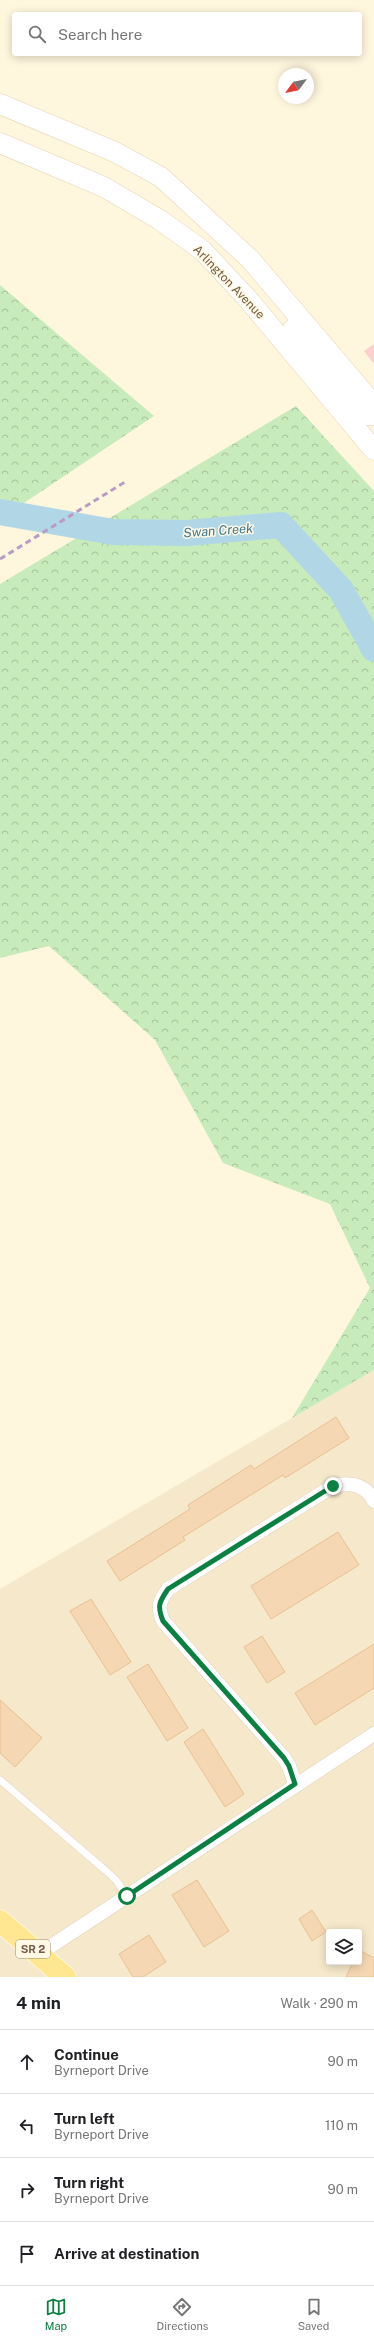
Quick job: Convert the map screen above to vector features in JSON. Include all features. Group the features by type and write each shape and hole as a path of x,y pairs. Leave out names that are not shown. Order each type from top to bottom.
{"main road":[{"name":"SR 2","path":"0,1921 65,1977"}],"street":[{"path":"0,104 115,152 161,177 250,259 371,395"},
{"name":"Arlington Avenue","path":"0,143 104,187 160,220 202,250 247,298 374,450"},
{"path":"202,250 230,263 250,278 266,295 354,406 366,415 374,415"},
{"path":"295,1784 289,1766 284,1758 163,1621 158,1610 168,1589 333,1486 348,1483 364,1488 374,1501"},
{"path":"40,1954 295,1784 374,1734"}],"lane":[{"path":"0,1780 105,1870 127,1896"}],"shaded area":[{"path":"374,344 374,364 364,351"},
{"path":"374,1370 374,1977 0,1977 0,1589"}],"green space":[{"path":"0,285 154,416 0,519"},
{"path":"296,406 374,491 374,1370 292,1418 370,1288 330,1204 223,1163 155,1040 49,946 0,958 0,584"}],"building":[{"path":"336,1417 349,1438 285,1478 283,1475 183,1537 185,1540 120,1581 107,1561 190,1509 188,1505 251,1465 254,1469"},
{"path":"338,1532 359,1565 271,1619 251,1586"},
{"path":"91,1599 131,1662 110,1675 70,1611"},
{"path":"262,1636 285,1672 267,1683 244,1647"},
{"path":"374,1644 374,1688 315,1725 295,1693"},
{"path":"148,1664 188,1728 167,1741 127,1677"},
{"path":"0,1700 42,1738 15,1767 0,1753"},
{"path":"203,1729 244,1794 225,1807 184,1742"},
{"path":"197,1880 229,1931 204,1947 172,1895"},
{"path":"312,1910 326,1932 312,1941 299,1919"},
{"path":"149,1935 166,1962 143,1977 133,1977 119,1954"},
{"path":"362,1952 374,1958 374,1977 346,1977 352,1965 362,1965"}],"waterway":[{"name":"Swan Creek","path":"0,512 113,532 187,533 281,525 341,590 374,649"}],"railway":[{"path":"0,559 125,482"}],"route":[{"path":"127,1896 295,1784 289,1766 284,1758 163,1621 158,1610 162,1599 168,1589 333,1486"}]}
